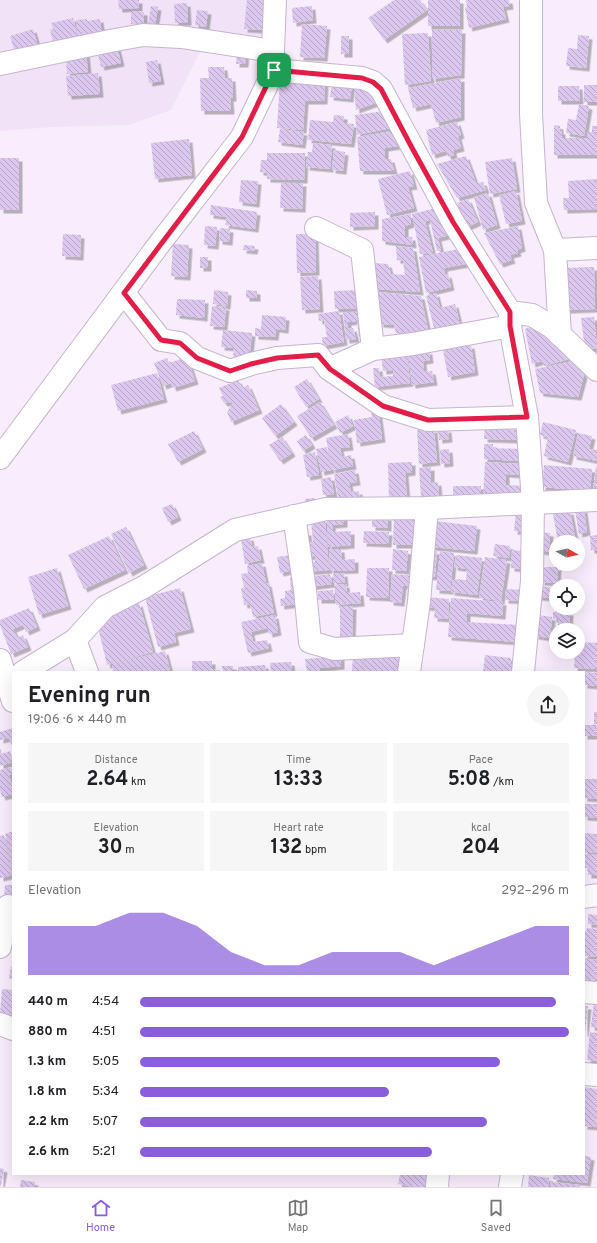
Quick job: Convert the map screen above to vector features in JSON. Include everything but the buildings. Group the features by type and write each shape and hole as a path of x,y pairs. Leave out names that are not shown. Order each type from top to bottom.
{"street":[{"path":"0,458 242,137 273,61 276,0"},
{"path":"531,0 531,114 536,203 555,250 560,335"},
{"path":"0,64 143,35 181,38 273,61 362,78 373,82 381,89 453,222 510,319 527,417 533,502 532,581 523,671"},
{"path":"316,228 362,250 373,349"},
{"path":"555,250 597,248"},
{"path":"124,293 161,340 180,343 197,358 230,371 277,358 318,355 330,369 383,406 428,420 527,417"},
{"path":"330,369 373,349 413,344 510,319 532,315 552,327 595,366"},
{"path":"29,671 75,640 105,607 144,587 235,530 326,509 427,508 597,500"},
{"path":"410,671 419,602 427,508"},
{"path":"294,516 305,590 310,642 334,649 414,645"},
{"path":"75,640 87,671"},
{"path":"0,660 11,683"},
{"path":"585,897 597,895"},
{"path":"0,947 7,907"},
{"path":"585,992 597,993"},
{"path":"0,1024 12,1029"},
{"path":"585,1074 597,1075"},
{"path":"436,1187 438,1175"},
{"path":"510,1187 512,1175"}],"shaded area":[{"path":"0,0 276,0 268,39 210,32 171,110 129,125 52,127 0,131"}],"route":[{"path":"274,70 362,78 373,82 381,89 453,222 510,312 510,326 527,417 428,420 383,406 330,369 318,355 277,358 230,371 197,358 180,343 161,340 124,293 160,243 242,137 274,70"}]}
